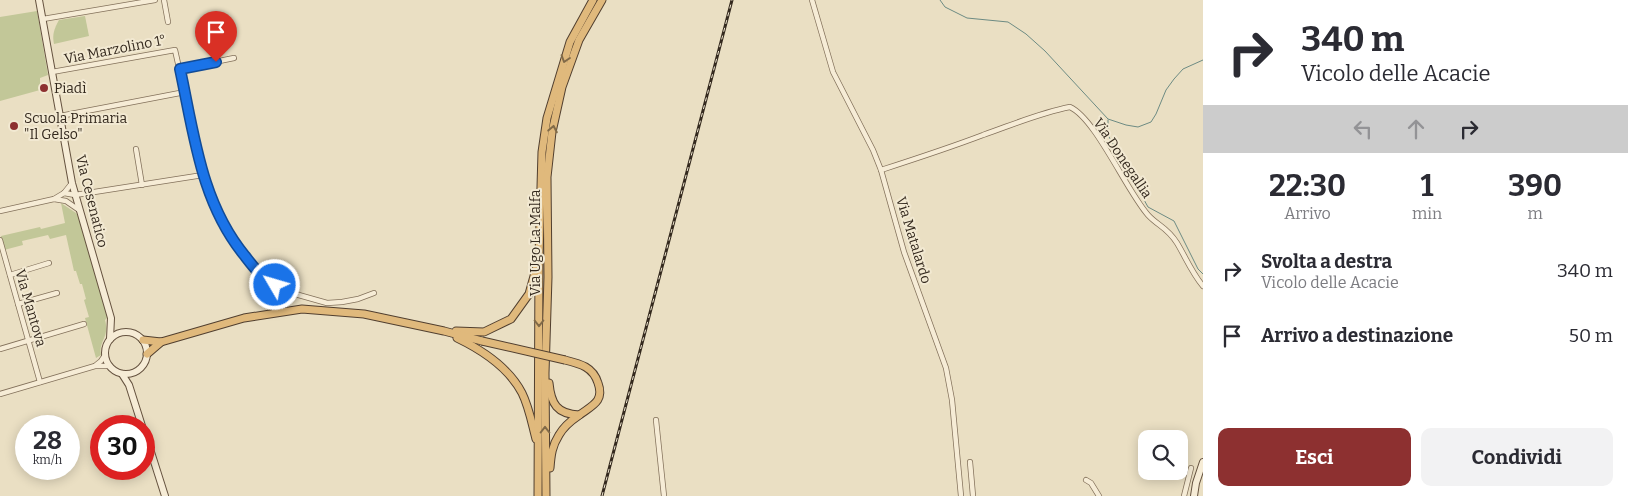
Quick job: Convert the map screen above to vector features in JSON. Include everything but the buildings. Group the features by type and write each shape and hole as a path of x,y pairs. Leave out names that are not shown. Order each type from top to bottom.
{"highway":[{"name":"Via Ugo La Malfa","path":"538,496 539,257 542,152 547,118 570,42 593,0"},
{"name":"Via Ugo La Malfa","path":"546,496 548,177 552,132 562,87 579,40 602,0"},
{"path":"444,330 484,332 511,319 529,294 539,257"},
{"path":"143,340 161,342 244,318 302,309 364,314 444,330 482,341 585,365 595,374 600,387 599,398 592,408 578,415 560,433 551,451 549,496"},
{"path":"444,330 469,343 489,357 510,376 522,393 530,414 538,449"},
{"path":"147,354 161,342"},
{"path":"546,373 554,404 562,412 578,415"}],"main road":[{"name":"Via Cesenatico","path":"39,0 75,195 111,318 116,326 124,332"},
{"name":"Via Cesenatico","path":"110,339 111,318"},
{"path":"122,374 135,372 141,368 147,354 143,340 131,332 116,334 110,339 105,349 105,355 110,366 122,374 130,385 139,415"},
{"path":"130,385 135,372"},
{"path":"1194,496 1203,462"},
{"path":"155,466 164,496"}],"street":[{"path":"43,19 155,0"},
{"path":"164,0 168,22"},
{"name":"Via Matalardo","path":"812,0 833,72 873,150 881,170 904,252 946,368 952,400 961,496"},
{"name":"Via Marzolino 1°","path":"52,72 175,50 203,175 218,216 239,250 262,278 288,292 327,303 358,299 374,293"},
{"path":"180,69 234,58"},
{"path":"60,116 185,92"},
{"name":"Via Donegallia","path":"881,170 982,136 1018,121 1049,111 1070,107 1077,111 1100,140 1119,173 1148,215 1168,230 1178,244 1194,275 1203,286"},
{"path":"136,149 142,185"},
{"path":"64,193 75,195 203,175"},
{"path":"0,211 54,198 64,193 72,183"},
{"path":"66,201 75,195"},
{"path":"54,198 66,201 79,210"},
{"name":"Via Mantova","path":"0,240 40,382"},
{"path":"10,274 49,263"},
{"path":"18,304 57,292"},
{"path":"0,348 84,324"},
{"path":"95,366 105,355"},
{"path":"0,394 95,366 110,366"},
{"path":"656,420 664,496"},
{"path":"970,462 973,496"},
{"path":"1184,496 1192,468"},
{"path":"1086,480 1091,483 1099,496"}],"green space":[{"path":"37,11 48,75 40,78 40,90 0,101 0,17"},
{"path":"85,16 89,36 54,44 54,32 59,20"},
{"path":"61,203 76,213 80,219 108,317 105,320 106,331 101,346 101,355 96,358 85,318 89,317 84,300 86,299 82,284 80,284 76,271 74,271 66,235 50,239 48,235 22,241 23,245 4,250 1,236 65,223"}],"waterway":[{"path":"940,0 945,7 967,18 1008,22 1026,34 1045,51 1108,119 1126,125 1138,127 1151,122 1166,90 1174,79 1183,69 1203,60"},
{"path":"1108,120 1108,135 1148,207 1174,221 1198,269 1203,274"}],"railway":[{"path":"602,496 732,0"}],"place":[{"name":"Piadì","path":"44,88"},
{"name":"Scuola Primaria \"Il Gelso\"","path":"14,126"}],"route":[{"path":"216,62 180,69 203,175 215,209 239,250 262,278 275,285"}]}
